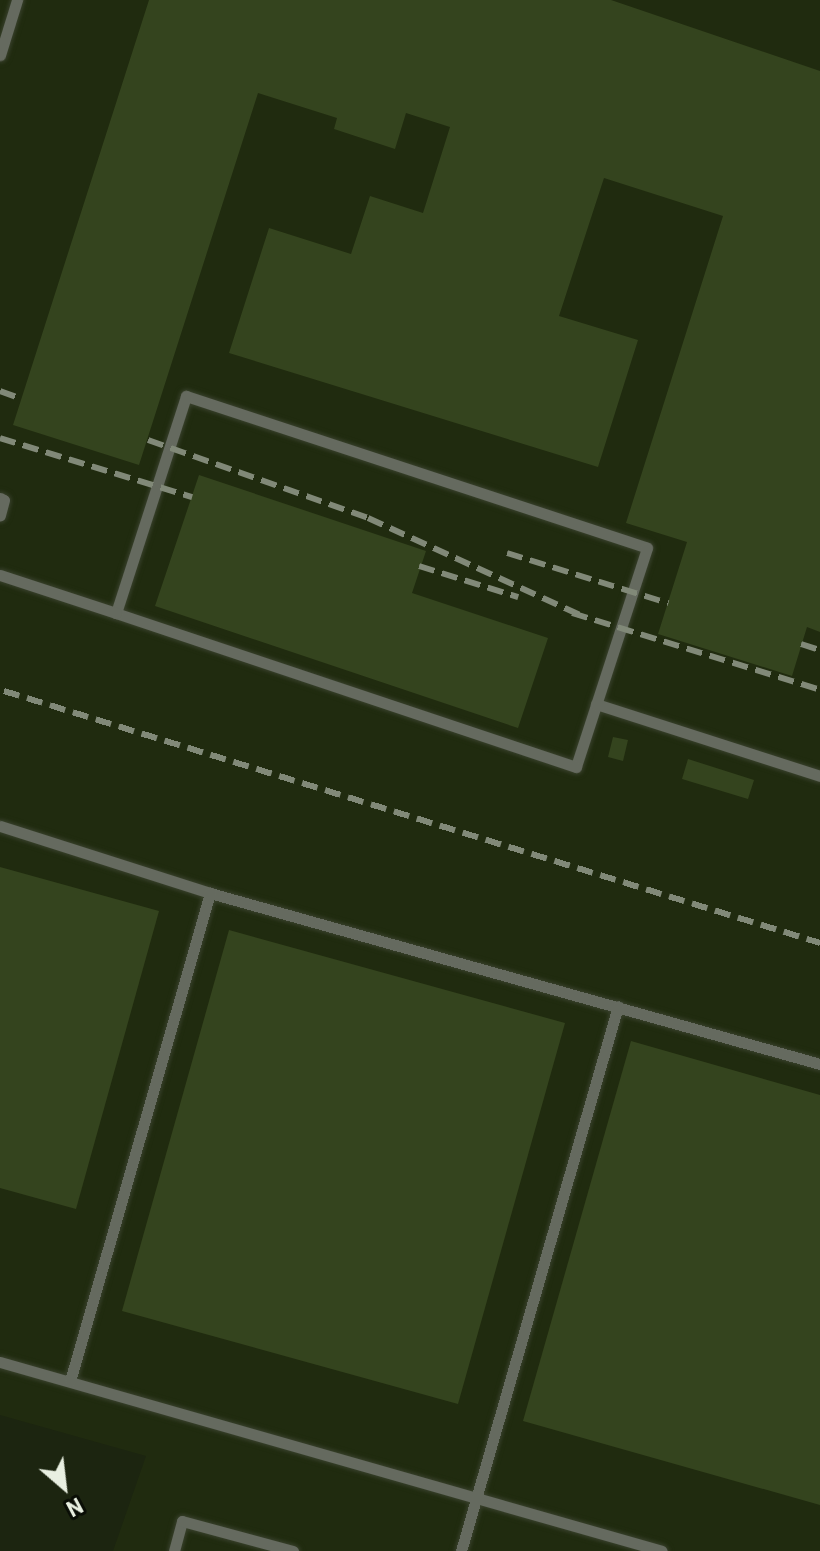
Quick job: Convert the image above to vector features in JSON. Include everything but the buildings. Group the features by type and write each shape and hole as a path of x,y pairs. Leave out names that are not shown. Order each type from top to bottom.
{"lane":[{"path":"0,55 17,0"},
{"path":"0,575 576,767 647,548 186,396 116,613"},
{"path":"0,498 4,500 0,515"},
{"path":"596,704 820,776"},
{"path":"0,826 210,893 820,1064"},
{"path":"70,1381 210,893"},
{"path":"461,1551 618,1006"},
{"path":"0,1362 662,1551"},
{"path":"174,1551 182,1521 293,1551"}],"shaded area":[{"path":"0,0 820,0 820,1551 113,1551 146,1456 0,1415"}],"railway":[{"path":"0,391 22,399"},
{"path":"0,438 192,497"},
{"path":"148,440 368,518 582,616"},
{"path":"507,553 668,603"},
{"path":"419,566 518,597"},
{"path":"572,613 820,690"},
{"path":"801,644 820,650"},
{"path":"4,691 820,943"}]}
